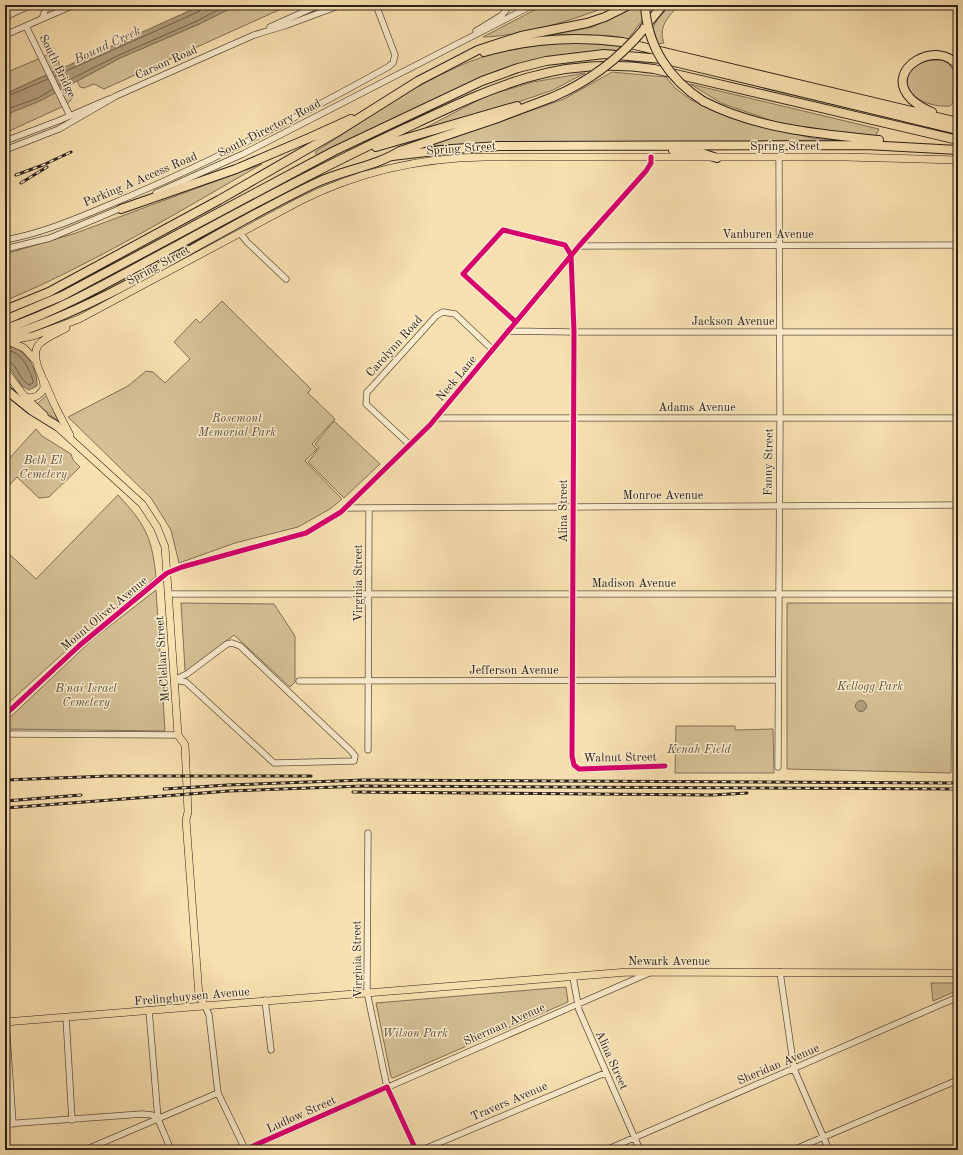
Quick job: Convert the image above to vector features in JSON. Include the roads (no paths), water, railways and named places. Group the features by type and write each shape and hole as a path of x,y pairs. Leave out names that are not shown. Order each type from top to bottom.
{"highway":[{"path":"5,310 49,292 219,200 336,132 435,71 496,43 526,34 587,24 629,5"},
{"path":"645,5 650,34 661,60 679,83 703,101 717,108 796,131 958,150"},
{"path":"391,156 400,151 495,120 580,84 600,71 625,49 644,29 663,5"},
{"path":"435,71 475,55 526,42 565,38 603,39 648,47 958,122"},
{"path":"5,320 66,294 334,151 491,77 546,61 604,54 662,59 958,130"},
{"path":"941,118 917,104 910,98 904,85 904,75 911,63 925,57 946,57 952,60 958,67"},
{"path":"5,329 48,313 91,292 337,160 468,99 507,83 558,70 601,65 634,66 687,75 958,140"},
{"path":"337,160 394,141 552,97"},
{"path":"120,205 255,161 368,111"},
{"path":"5,339 103,296 314,184 343,171 391,156 481,147 866,145 924,147"},
{"path":"659,146 674,151 698,152 716,158"},
{"path":"5,389 31,410 57,426"}],"main road":[{"name":"Spring Street","path":"5,339 33,336 79,319 327,188 362,175 408,164 475,157 779,157 958,160"},
{"path":"36,361 36,349 41,342 79,319"},
{"path":"5,339 24,348 36,361 55,406 72,439"},
{"name":"McClellan Street","path":"5,371 25,397 132,493 146,509 158,527 163,540 167,573 178,736 185,745 188,812 186,820 199,996 205,1006"},
{"path":"25,397 33,398 42,392 44,385 42,376"},
{"name":"Newark Avenue","path":"381,990 628,972 958,973"},
{"name":"Frelinghuysen Avenue","path":"6,1022 381,990"}],"street":[{"path":"5,13 19,5"},
{"path":"5,17 31,5"},
{"path":"42,19 47,5"},
{"path":"5,35 74,5"},
{"path":"254,34 319,5"},
{"name":"Carson Road","path":"5,150 59,129 116,96 254,34 287,25 341,5"},
{"name":"Parking A Access Road","path":"5,240 53,228 120,205 142,192 199,166 392,65 394,53 376,5"},
{"path":"467,39 483,26 502,15 510,5"},
{"name":"South Directory Road","path":"5,249 55,236 120,205 243,154 533,5"},
{"name":"South Bridge","path":"26,26 70,116"},
{"path":"5,141 70,116 116,96"},
{"name":"Neck Lane","path":"231,554 306,533 345,508 436,418 578,246 646,171 651,163 651,157"},
{"name":"Fanny Street","path":"778,767 780,418 779,157"},
{"path":"516,322 463,274 503,230 564,245 569,248 571,255"},
{"path":"240,233 245,240 286,279"},
{"name":"Vanburen Avenue","path":"578,246 779,244 958,245"},
{"name":"Alina Street","path":"571,255 574,332 572,756 576,767"},
{"name":"Carolynn Road","path":"410,445 366,404 367,392 436,316 443,312 455,314 493,350"},
{"name":"Jackson Avenue","path":"508,331 958,332"},
{"name":"Adams Avenue","path":"436,418 958,418"},
{"name":"Monroe Avenue","path":"369,508 958,506"},
{"path":"345,508 369,508"},
{"name":"Virginia Street","path":"368,750 369,508"},
{"name":"Mount Olivet Avenue","path":"5,715 80,645 167,573 182,567 231,554"},
{"name":"Madison Avenue","path":"168,594 958,594"},
{"path":"232,643 240,646 351,751 355,756 354,761 274,763 186,682 174,680 187,674 227,644 232,643"},
{"name":"Jefferson Avenue","path":"299,681 778,680"},
{"path":"5,734 178,736"},
{"name":"Walnut Street","path":"576,767 579,769 666,766"},
{"name":"Virginia Street","path":"368,833 367,992 387,1087 416,1150"},
{"name":"Sherman Avenue","path":"366,1096 652,972"},
{"path":"780,972 794,1069 829,1150"},
{"name":"Alina Street","path":"573,977 576,1004 640,1150"},
{"name":"Sheridan Avenue","path":"606,1150 958,997"},
{"path":"265,1000 271,1050"},
{"path":"205,1006 209,1015 218,1093 245,1150"},
{"path":"149,1010 158,1119 171,1150"},
{"path":"66,1017 72,1120"},
{"path":"6,1022 13,1124"},
{"name":"Travers Avenue","path":"422,1150 606,1073"},
{"path":"793,1150 958,1080"},
{"path":"85,1150 218,1093"},
{"name":"Ludlow Street","path":"245,1150 366,1096"},
{"path":"5,1124 142,1114 152,1115 158,1119"}],"water":[{"path":"202,5 237,5 199,24 120,58 40,101 5,115 5,94"},
{"path":"5,346 18,349 28,359 35,372 37,386 29,390 22,386 5,360"},
{"path":"859,701 863,701 865,702 865,710 859,711 856,708 856,704"}],"railway":[{"path":"16,175 71,152"},
{"path":"21,183 47,167"},
{"path":"5,780 109,776 311,776"},
{"path":"164,789 363,780 958,783"},
{"path":"5,808 229,791 363,786 958,789"},
{"path":"353,792 713,795 747,793"},
{"path":"5,801 81,795"}],"water label":[{"name":"Bound Creek","path":"107,44"}],"park label":[{"name":"Rosemont Memorial Park","path":"237,425"},
{"name":"Beth El Cemetery","path":"43,467"},
{"name":"Kellogg Park","path":"870,686"},
{"name":"B'nai Israel Cemetery","path":"86,695"},
{"name":"Kenah Field","path":"699,749"},
{"name":"Wilson Park","path":"415,1033"}]}
